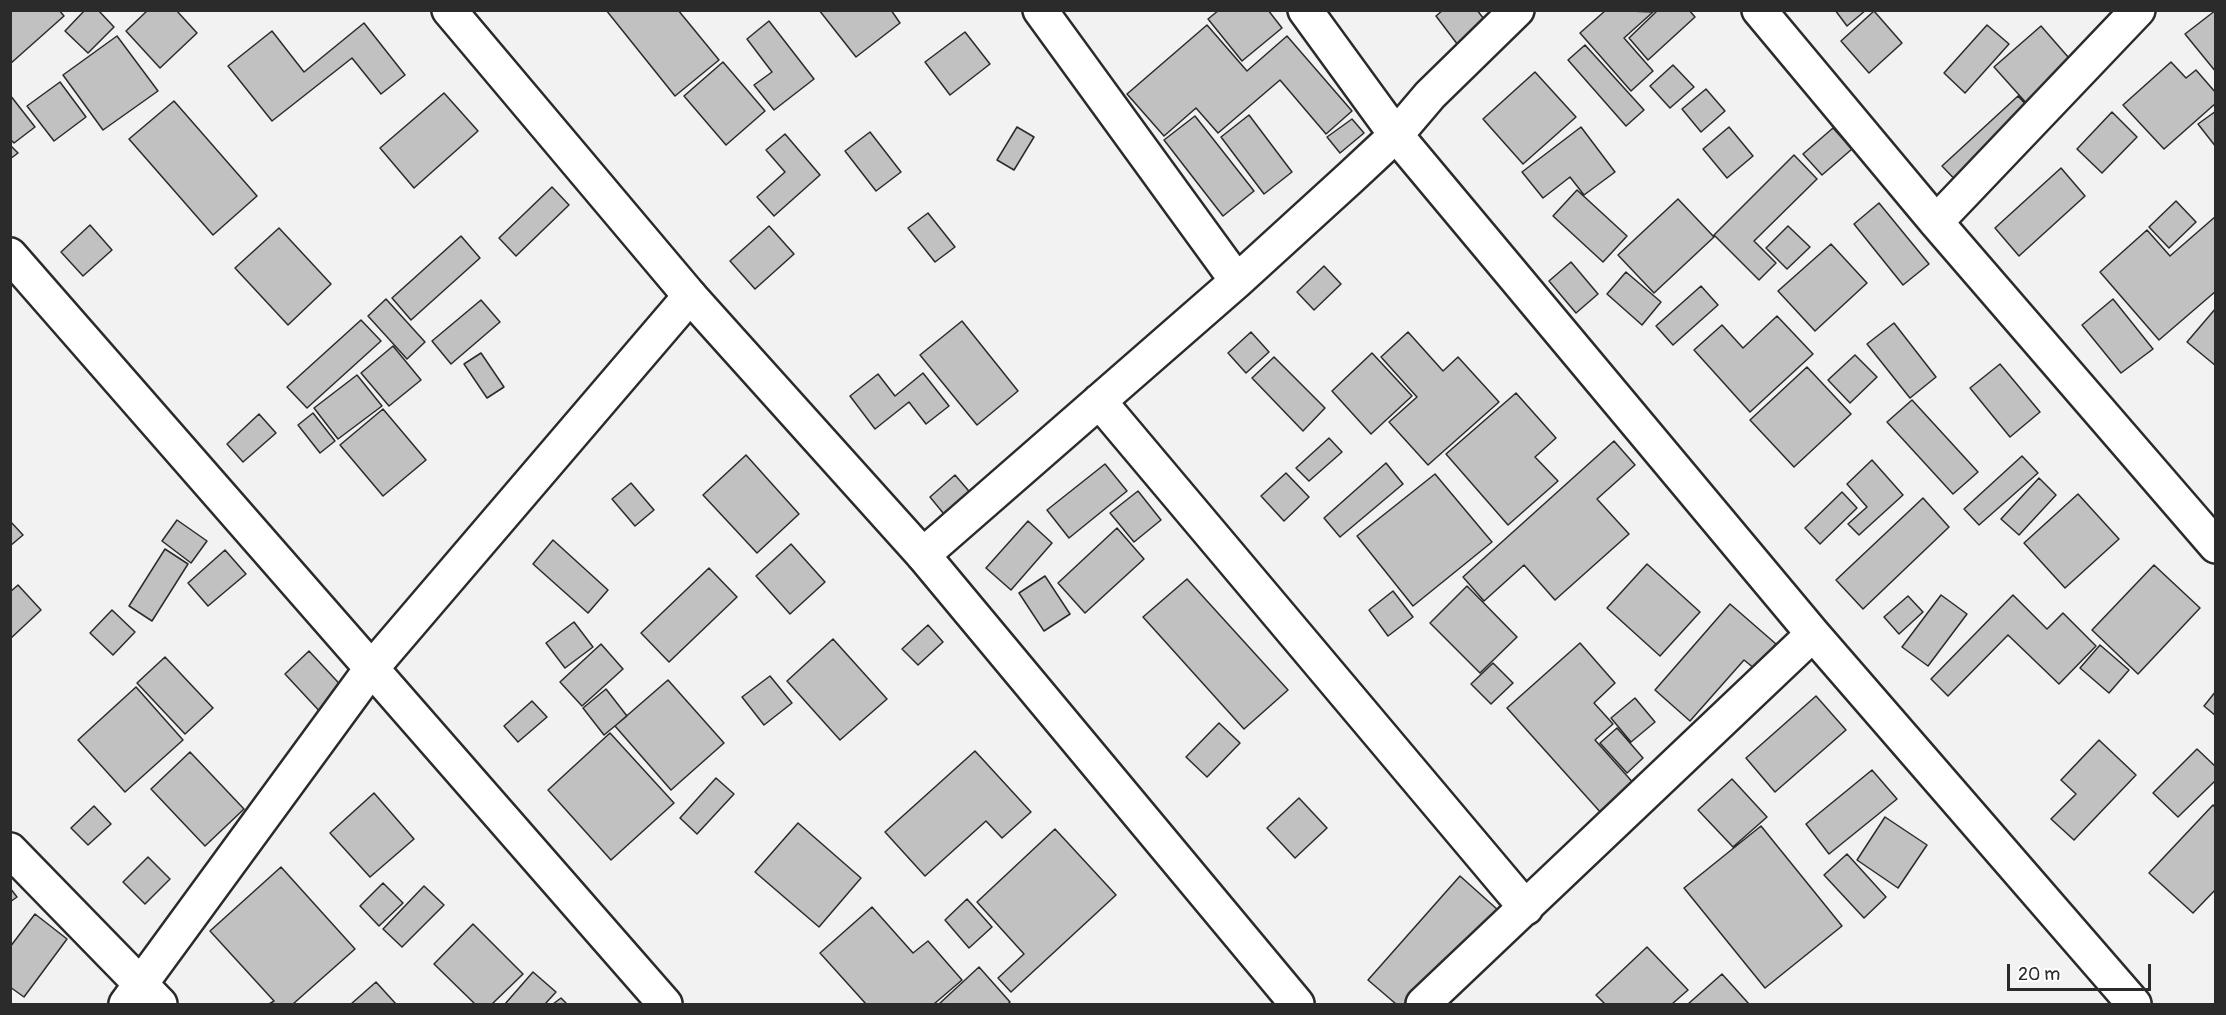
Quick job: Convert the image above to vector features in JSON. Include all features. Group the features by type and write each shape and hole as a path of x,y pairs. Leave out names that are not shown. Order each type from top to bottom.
{"street":[{"path":"449,10 690,296 923,555 1297,1005"},
{"path":"1040,10 1237,281"},
{"path":"1305,10 1396,135 1813,634 2134,1005"},
{"path":"923,555 1237,281 1396,135 1430,95 1517,10"},
{"path":"1760,10 1936,222 2216,546"},
{"path":"1936,222 2138,10"},
{"path":"14,268 371,669 665,1005"},
{"path":"10,850 142,998 371,669 690,296"},
{"path":"1099,401 1526,908"},
{"path":"1423,1005 1813,634"}],"building":[{"path":"10,10 59,10 64,16 10,64"},
{"path":"85,10 98,10 114,27 88,53 65,31"},
{"path":"148,10 176,10 197,33 160,68 126,31"},
{"path":"606,10 678,10 719,60 675,96"},
{"path":"819,10 891,10 900,23 856,57"},
{"path":"1219,10 1268,10 1282,28 1242,61 1208,19"},
{"path":"1443,10 1477,10 1490,27 1461,49 1436,16"},
{"path":"1606,10 1653,12 1624,38 1653,71 1631,91 1580,33"},
{"path":"1658,10 1689,10 1695,17 1648,60 1629,38"},
{"path":"1835,10 1866,10 1847,26"},
{"path":"2216,10 2216,72 2185,34"},
{"path":"1874,11 1902,43 1869,73 1841,41"},
{"path":"769,21 814,79 774,110 754,85 772,72 747,39"},
{"path":"364,23 405,75 381,94 352,58 272,121 228,66 272,31 304,72"},
{"path":"1207,25 1247,71 1287,36 1352,111 1326,134 1280,80 1218,133 1196,108 1164,136 1127,94"},
{"path":"1987,25 2009,44 1965,93 1944,73"},
{"path":"2041,26 2083,74 2037,115 1994,67"},
{"path":"965,32 990,64 950,95 925,62"},
{"path":"117,36 158,91 103,130 63,75"},
{"path":"1585,45 1644,110 1626,126 1568,60"},
{"path":"723,62 765,111 726,145 684,96"},
{"path":"2171,62 2186,78 2196,70 2216,93 2216,103 2164,149 2123,105"},
{"path":"1673,65 1694,87 1670,108 1650,86"},
{"path":"1535,72 1576,117 1523,164 1483,119"},
{"path":"60,82 86,117 54,141 27,106"},
{"path":"1706,89 1725,111 1701,132 1682,109"},
{"path":"444,93 478,131 414,188 380,148"},
{"path":"10,95 35,127 14,143 10,139"},
{"path":"2018,96 2040,120 1964,189 1942,166"},
{"path":"174,101 257,196 213,235 129,139"},
{"path":"2216,111 2216,147 2198,124"},
{"path":"2112,112 2137,137 2102,173 2077,149"},
{"path":"1249,115 1292,172 1264,194 1221,137"},
{"path":"1195,116 1254,191 1223,216 1164,140"},
{"path":"1352,119 1364,133 1340,153 1327,137"},
{"path":"1017,127 1034,137 1014,170 997,160"},
{"path":"1581,127 1615,172 1584,195 1570,177 1543,198 1522,172"},
{"path":"1729,127 1753,156 1727,178 1703,149"},
{"path":"1833,128 1852,149 1822,175 1803,154"},
{"path":"870,132 901,172 876,191 845,151"},
{"path":"785,134 820,175 774,216 757,197 785,172 766,150"},
{"path":"10,145 18,153 10,159"},
{"path":"1794,155 1817,179 1754,241 1776,263 1759,280 1714,235"},
{"path":"2061,168 2085,196 2019,256 1995,228"},
{"path":"552,187 569,205 516,256 499,238"},
{"path":"1577,190 1627,236 1603,262 1553,216"},
{"path":"1678,199 1714,237 1654,293 1618,255"},
{"path":"2176,201 2196,222 2169,248 2149,227"},
{"path":"1879,203 1929,264 1903,285 1854,224"},
{"path":"928,213 955,247 935,262 908,228"},
{"path":"2216,216 2216,291 2159,340 2100,272 2147,230 2170,256"},
{"path":"90,225 112,250 83,276 61,252"},
{"path":"769,226 794,254 755,289 730,261"},
{"path":"1788,226 1810,247 1787,269 1766,248"},
{"path":"279,228 331,284 288,325 235,268"},
{"path":"461,236 480,258 411,320 392,298"},
{"path":"1831,244 1867,283 1815,331 1778,291"},
{"path":"1571,262 1598,294 1576,313 1549,281"},
{"path":"1324,266 1341,284 1314,310 1297,292"},
{"path":"1626,272 1661,302 1642,325 1607,294"},
{"path":"1701,286 1718,305 1673,345 1656,326"},
{"path":"386,299 425,342 407,359 368,316"},
{"path":"2113,299 2153,349 2121,373 2082,325"},
{"path":"481,300 500,322 451,364 432,341"},
{"path":"2216,308 2216,366 2187,342"},
{"path":"1777,316 1813,354 1750,412 1694,350 1722,325 1743,348"},
{"path":"361,320 381,341 307,408 287,387"},
{"path":"962,321 1018,391 977,425 920,355"},
{"path":"1894,323 1936,377 1910,398 1867,344"},
{"path":"1251,332 1269,352 1246,373 1228,353"},
{"path":"1408,332 1443,371 1458,357 1499,402 1428,465 1389,422 1417,397 1381,357"},
{"path":"393,346 421,380 389,406 361,373"},
{"path":"481,353 504,387 487,398 464,364"},
{"path":"1372,353 1412,396 1371,434 1332,391"},
{"path":"1855,355 1877,377 1850,403 1828,380"},
{"path":"1274,357 1325,408 1303,431 1252,378"},
{"path":"2000,364 2040,412 2010,437 1970,388"},
{"path":"1807,367 1851,414 1794,467 1750,420"},
{"path":"923,373 949,406 926,424 909,402 875,429 850,396 878,374 895,396"},
{"path":"357,375 382,406 338,439 314,408"},
{"path":"1516,393 1556,438 1535,457 1558,481 1508,525 1446,454"},
{"path":"1912,400 1978,472 1953,494 1887,422"},
{"path":"383,409 426,460 383,496 340,445"},
{"path":"313,413 335,441 320,453 298,425"},
{"path":"259,414 276,433 243,462 227,444"},
{"path":"1329,438 1342,452 1309,481 1296,468"},
{"path":"1614,441 1635,465 1597,499 1629,534 1555,600 1524,565 1484,601 1463,577"},
{"path":"746,455 799,514 757,553 703,495"},
{"path":"2022,456 2038,473 1979,525 1964,509"},
{"path":"1872,460 1903,495 1859,535 1848,524 1867,507 1847,484"},
{"path":"1386,463 1403,484 1340,537 1324,518"},
{"path":"1105,464 1127,491 1069,538 1047,510"},
{"path":"1286,473 1309,497 1284,521 1261,496"},
{"path":"1435,474 1492,542 1413,606 1357,536"},
{"path":"955,475 974,497 948,519 930,497"},
{"path":"2039,478 2056,495 2019,535 2001,519"},
{"path":"631,483 654,510 635,526 612,499"},
{"path":"1138,491 1161,520 1134,542 1110,513"},
{"path":"1842,492 1857,508 1820,544 1805,528"},
{"path":"2078,494 2119,539 2065,588 2024,543"},
{"path":"1923,498 1949,527 1863,609 1836,580"},
{"path":"177,520 207,541 191,563 162,541"},
{"path":"10,521 23,535 10,546"},
{"path":"1028,521 1052,543 1011,590 986,568"},
{"path":"1117,528 1144,559 1085,613 1058,583"},
{"path":"553,540 608,590 588,613 533,564"},
{"path":"791,544 825,582 790,614 756,576"},
{"path":"165,549 188,564 152,621 129,606"},
{"path":"225,550 246,574 208,606 188,583"},
{"path":"1647,564 1700,612 1660,656 1607,608"},
{"path":"2154,565 2200,608 2138,674 2092,630"},
{"path":"709,568 737,597 669,662 641,633"},
{"path":"1045,576 1070,614 1044,631 1019,593"},
{"path":"1187,579 1288,690 1244,729 1143,617"},
{"path":"18,585 41,610 10,639 10,592"},
{"path":"1467,586 1517,637 1480,673 1430,623"},
{"path":"1393,591 1413,617 1388,636 1369,610"},
{"path":"1941,595 1967,614 1928,666 1902,647"},
{"path":"2013,595 2047,629 2063,613 2096,646 2059,684 2008,635 1948,696 1931,679"},
{"path":"1908,596 1923,612 1899,634 1884,617"},
{"path":"1730,604 1776,644 1755,669 1744,660 1690,721 1655,690"},
{"path":"112,610 135,632 113,655 90,633"},
{"path":"574,622 593,647 565,668 546,643"},
{"path":"928,625 943,642 918,665 902,649"},
{"path":"833,639 887,699 840,740 787,681"},
{"path":"1580,643 1615,683 1594,703 1613,724 1595,740 1644,795 1611,824 1507,708"},
{"path":"601,644 623,669 582,706 560,682"},
{"path":"2100,645 2129,670 2109,693 2080,668"},
{"path":"309,651 348,693 324,716 285,674"},
{"path":"165,657 213,708 185,734 137,683"},
{"path":"1493,663 1513,683 1491,704 1471,684"},
{"path":"770,676 792,703 764,725 742,697"},
{"path":"668,680 724,743 671,790 615,726"},
{"path":"136,687 183,740 125,792 78,740"},
{"path":"606,689 627,716 604,735 583,708"},
{"path":"2216,691 2216,716 2204,706"},
{"path":"1816,696 1846,730 1775,792 1746,758"},
{"path":"1635,698 1655,722 1631,742 1611,718"},
{"path":"532,701 547,717 518,742 504,726"},
{"path":"1219,723 1240,743 1207,777 1186,757"},
{"path":"1617,728 1643,758 1627,773 1600,743"},
{"path":"610,733 674,803 611,860 548,790"},
{"path":"2099,740 2136,775 2074,840 2051,819 2076,794 2061,780"},
{"path":"2197,749 2216,767 2216,780 2178,817 2153,793"},
{"path":"975,751 1031,812 1002,838 986,821 925,876 885,832"},
{"path":"190,752 244,809 205,846 151,789"},
{"path":"1872,770 1897,799 1829,854 1806,824"},
{"path":"716,778 734,794 697,834 680,818"},
{"path":"1732,779 1767,817 1733,847 1698,810"},
{"path":"374,793 414,839 370,877 330,833"},
{"path":"1299,798 1327,828 1295,858 1267,828"},
{"path":"2213,805 2216,808 2216,889 2193,913 2149,873"},
{"path":"94,806 111,824 88,845 71,828"},
{"path":"1885,817 1927,845 1898,888 1857,860"},
{"path":"798,823 861,878 819,927 755,872"},
{"path":"1761,826 1842,926 1765,988 1684,888"},
{"path":"1055,829 1116,895 1011,992 998,978 1024,954 977,902"},
{"path":"1847,854 1886,897 1864,918 1824,875"},
{"path":"148,857 170,879 145,904 123,882"},
{"path":"281,867 355,949 293,1004 269,1004 274,1001 210,931"},
{"path":"1460,876 1498,910 1413,1004 1396,1004 1368,980"},
{"path":"383,883 403,903 379,926 360,906"},
{"path":"424,886 444,905 402,947 383,929"},
{"path":"10,888 17,897 10,902"},
{"path":"967,899 992,927 969,948 945,920"},
{"path":"872,907 913,953 928,941 962,980 934,1004 866,1004 820,953"},
{"path":"35,914 67,939 24,997 10,987 10,947"},
{"path":"473,924 523,974 492,1004 475,1004 434,964"},
{"path":"1647,947 1688,990 1672,1004 1605,1004 1596,995"},
{"path":"979,967 1010,1002 1008,1004 939,1004"},
{"path":"533,972 556,992 545,1004 505,1004"},
{"path":"1722,974 1749,1004 1688,1004"},
{"path":"376,982 396,1004 351,1004"},
{"path":"561,998 567,1004 553,1004"}]}
